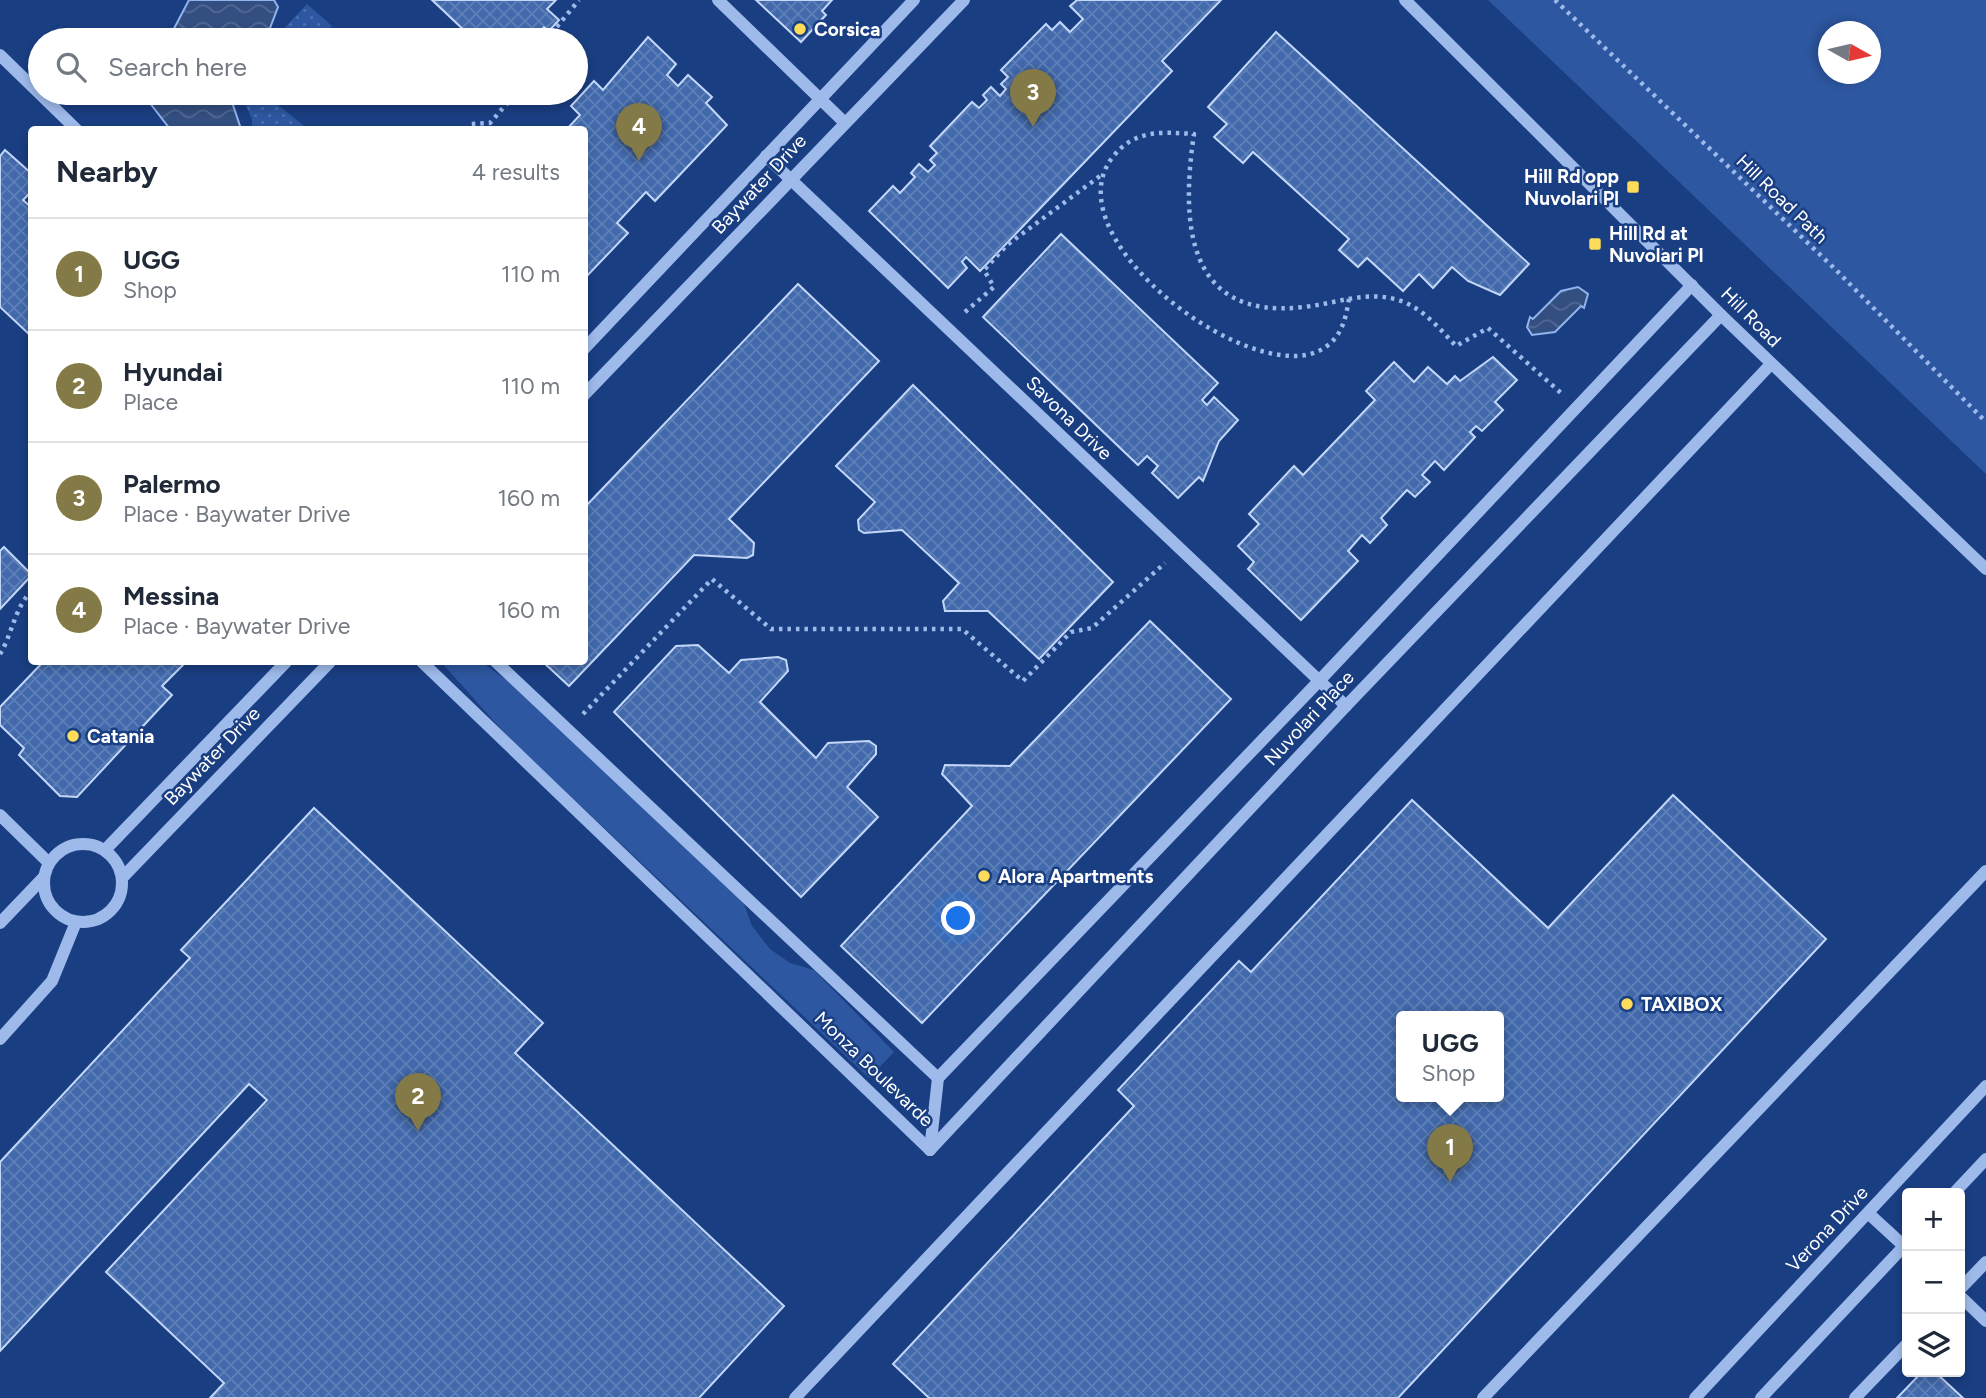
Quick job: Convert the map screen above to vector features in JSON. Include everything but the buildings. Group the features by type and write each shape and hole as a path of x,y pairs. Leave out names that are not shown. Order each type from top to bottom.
{"street":[{"path":"718,0 844,121"},
{"name":"Baywater Drive","path":"588,345 914,0"},
{"name":"Baywater Drive","path":"588,391 844,121 964,0"},
{"name":"Hill Road","path":"1405,0 1721,316 1986,569"},
{"path":"0,55 28,82"},
{"path":"51,105 73,126"},
{"name":"Savona Drive","path":"766,156 1346,706"},
{"name":"Nuvolari Place","path":"938,1078 1319,681 1692,285"},
{"name":"Nuvolari Place","path":"930,1150 1346,706 1721,316"},
{"path":"795,1398 1771,364"},
{"name":"Baywater Drive","path":"105,850 283,665"},
{"name":"Baywater Drive","path":"122,878 327,665"},
{"name":"Monza Boulevarde","path":"425,665 930,1150"},
{"name":"Monza Boulevarde","path":"499,665 938,1078 930,1150"},
{"path":"0,815 49,863"},
{"path":"94,845 105,850 119,867 122,878 118,902 110,912 88,923 76,922 54,911 43,890 49,863 68,846 94,845"},
{"path":"1483,1398 1986,871"},
{"path":"0,923 44,877"},
{"path":"0,1040 52,981 76,922"},
{"name":"Verona Drive","path":"1695,1398 1986,1086"},
{"path":"1959,1188 1986,1159"},
{"path":"1868,1213 1902,1241"},
{"path":"1760,1398 1902,1248"},
{"path":"1965,1284 1986,1262"},
{"path":"1965,1301 1986,1321"},
{"path":"1855,1398 1902,1349"}],"path":[{"path":"557,28 579,0"},
{"name":"Hill Road Path","path":"1555,0 1844,278 1986,422"},
{"path":"469,126 490,123 506,105"},
{"path":"946,328 994,287 984,270 1007,245 1101,176 1119,149 1139,136 1161,131 1194,134 1187,192 1197,258 1216,284 1237,300 1262,307 1305,307 1369,296 1397,299 1426,315 1456,346 1488,328 1577,407"},
{"path":"1101,176 1099,190 1106,219 1121,248 1136,267 1154,288 1186,315 1238,343 1286,354 1305,354 1325,348 1345,323 1349,299"},
{"path":"568,729 712,579 771,629 962,629 1023,681 1071,632 1092,628 1179,549"},
{"path":"0,654 10,638 23,598 28,594"}],"shaded area":[{"path":"1488,0 1986,0 1986,474"},
{"path":"307,4 332,26 330,28 284,28"},
{"path":"246,105 278,105 304,126 252,126"},
{"path":"444,665 486,665 513,685 743,901 752,926 770,949 790,963 814,970 894,1052 869,1078 509,738"}],"water":[{"path":"189,0 274,0 278,7 270,28 174,28"},
{"path":"151,105 233,105 240,126 168,126"},
{"path":"1578,287 1588,294 1584,308 1581,306 1555,332 1532,335 1527,327 1530,317 1533,319 1561,291"}],"place":[{"name":"Corsica","path":"800,29"},
{"name":"Palermo","path":"1033,127"},
{"name":"Messina","path":"639,161"},
{"name":"Hill Rd opp Nuvolari Pl","path":"1633,187"},
{"name":"Hill Rd at Nuvolari Pl","path":"1595,244"},
{"name":"Catania","path":"73,736"},
{"name":"Alora Apartments","path":"984,876"},
{"name":"TAXIBOX","path":"1627,1004"},
{"name":"Hyundai","path":"418,1131"},
{"name":"UGG","path":"1450,1182"}]}
